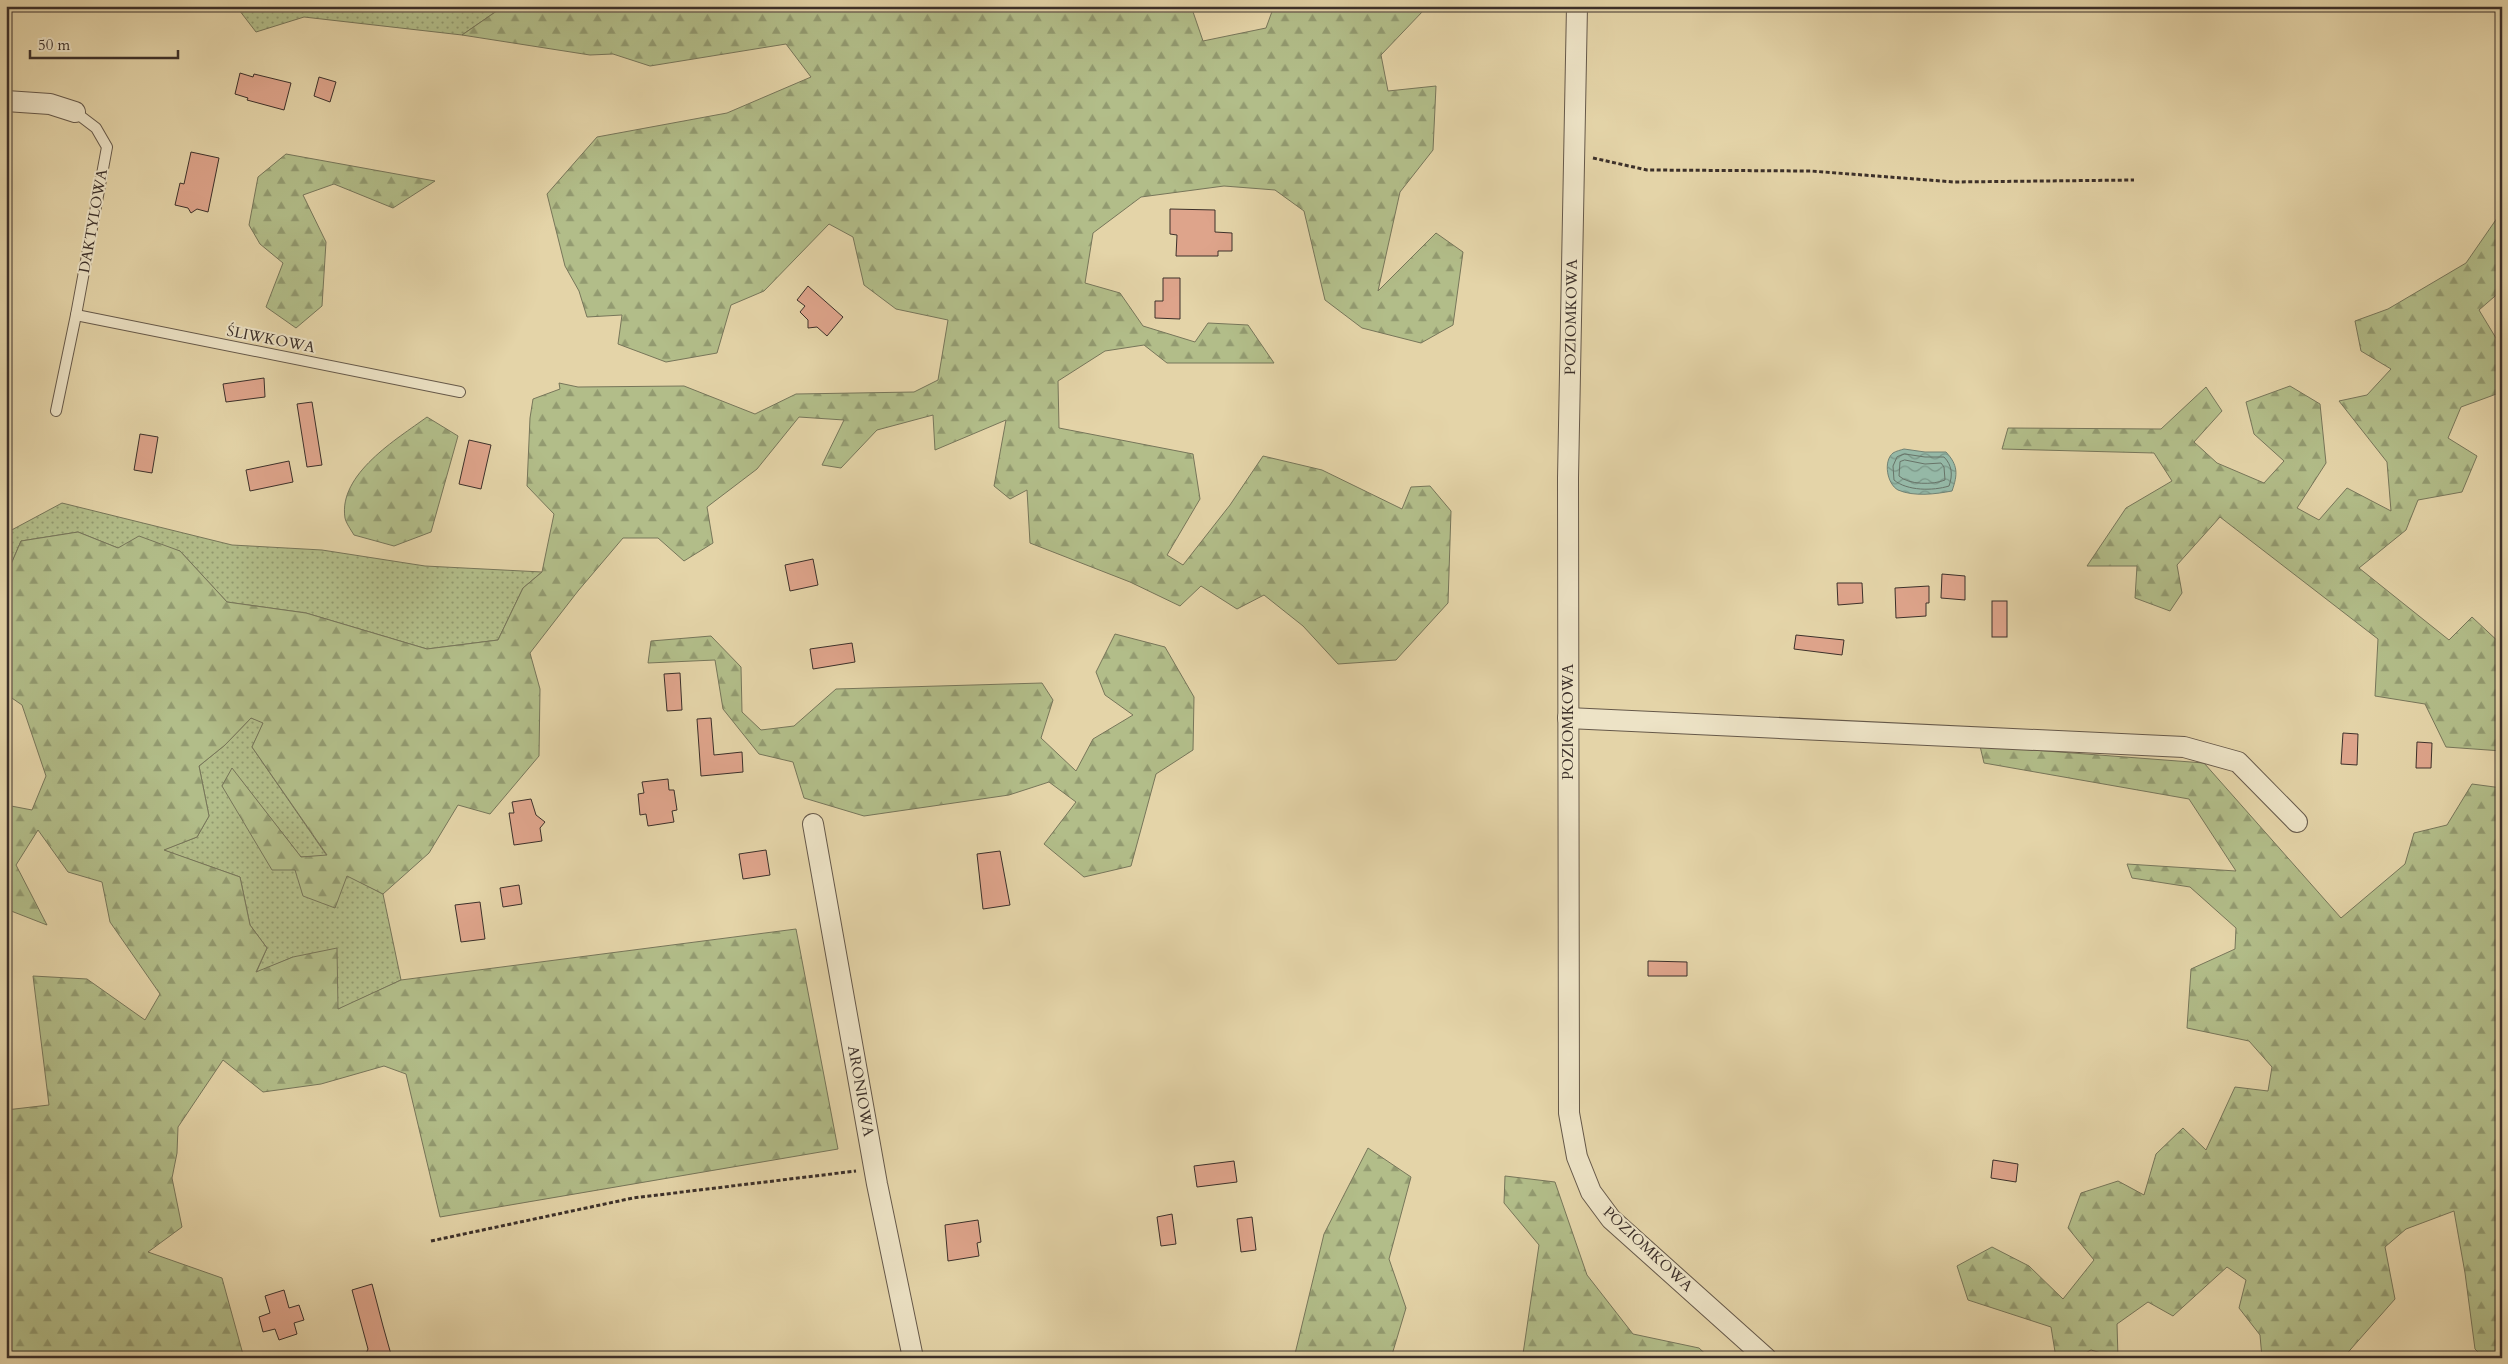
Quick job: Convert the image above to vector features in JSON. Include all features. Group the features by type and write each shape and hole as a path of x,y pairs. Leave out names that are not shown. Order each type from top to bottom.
{"street":[{"name":"POZIOMKOWA","path":"1577,6 1568,478 1569,1113 1577,1158 1591,1192 1611,1219 1766,1358"},
{"name":"DAKTYLOWA","path":"6,101 50,104 75,112"},
{"path":"1568,718 2184,747 2238,762 2297,822"},
{"name":"ARONIOWA","path":"813,824 874,1168 913,1358"}],"lane":[{"name":"DAKTYLOWA","path":"56,411 107,147 96,128 75,112"},
{"name":"ŚLIWKOWA","path":"76,315 460,392"}],"path":[{"path":"1573,154 1647,170 1810,171 1954,182 2134,180"},
{"path":"430,1241 633,1198 874,1168"}],"green space":[{"path":"236,6 504,6 462,35 304,17 256,32"},
{"path":"504,6 1191,6 1203,41 1266,28 1274,6 1422,6 1423,11 1381,55 1388,91 1436,86 1433,150 1400,192 1378,291 1436,233 1463,252 1453,325 1421,343 1362,328 1325,300 1304,211 1275,190 1224,186 1141,197 1093,233 1085,283 1120,293 1143,326 1195,342 1208,323 1248,325 1274,363 1167,363 1144,345 1105,351 1058,381 1059,428 1193,454 1200,499 1167,555 1183,565 1230,505 1263,456 1322,470 1402,509 1411,487 1430,486 1451,511 1448,603 1396,660 1338,664 1303,626 1264,595 1237,609 1201,586 1180,606 1130,582 1030,543 1027,490 1010,499 994,486 1006,420 935,450 933,415 877,430 841,468 822,465 844,420 799,417 757,469 707,507 713,543 684,561 658,538 623,538 578,591 530,653 540,689 539,756 490,814 458,805 429,853 383,894 347,876 335,908 303,896 295,870 272,870 222,786 232,768 301,857 327,855 252,747 263,723 251,718 225,745 199,766 209,816 197,837 164,850 240,877 250,925 267,948 256,972 293,957 337,948 338,1009 401,980 796,929 838,1149 440,1217 406,1074 384,1066 321,1084 263,1092 223,1060 178,1127 177,1153 172,1178 182,1227 148,1252 222,1278 244,1358 11,1358 6,1339 6,1110 49,1105 33,976 87,979 145,1020 160,994 110,922 102,882 68,872 38,830 16,865 47,925 6,909 6,805 32,810 46,776 22,705 6,694 6,576 21,541 78,532 118,548 139,536 180,551 227,602 306,613 427,649 498,640 523,588 542,572 554,514 527,486 530,418 533,399 560,389 559,383 578,387 684,386 755,414 796,394 914,392 938,380 948,320 896,309 864,285 853,237 829,224 764,291 731,305 717,353 666,362 618,344 622,315 587,317 579,291 565,266 547,194 597,137 727,113 811,77 786,44 650,66 613,54 590,55 462,35"},
{"path":"286,154 435,181 393,208 334,184 303,195 326,242 322,306 296,328 266,307 283,263 260,244 249,225 258,177"},
{"path":"2502,211 2502,290 2479,310 2502,348 2502,392 2461,407 2448,438 2477,456 2462,492 2418,500 2406,530 2359,568 2449,640 2472,617 2502,645 2502,751 2446,747 2425,704 2375,696 2378,639 2220,517 2177,565 2182,593 2170,611 2135,598 2137,566 2087,566 2126,508 2172,481 2154,453 2002,449 2008,428 2161,429 2206,387 2222,411 2194,442 2217,463 2264,483 2284,461 2254,434 2246,402 2290,386 2320,404 2326,463 2297,508 2319,520 2347,488 2391,511 2387,462 2339,401 2367,395 2391,369 2361,351 2355,321 2388,309 2466,263"},
{"path":"427,417 458,436 431,532 394,546 354,535 345,518 345,502 351,487 372,459"},
{"path":"62,503 232,545 322,550 425,566 542,572 523,588 498,640 427,649 306,613 227,602 180,551 118,548 78,532 21,541 6,576 6,533"},
{"path":"1115,634 1165,647 1194,697 1193,750 1156,774 1131,866 1084,877 1044,844 1076,802 1049,782 1009,795 864,816 804,798 793,762 759,754 723,709 715,660 648,663 651,641 711,636 741,667 742,712 761,730 794,726 836,689 1042,683 1053,700 1041,738 1076,771 1093,739 1133,715 1105,695 1096,672"},
{"path":"251,718 264,722 252,747 327,856 301,857 232,769 222,786 295,870 347,875 383,894 401,980 337,1010 293,957 256,973 267,948 250,925 240,877 163,850 197,837 209,816 199,766 225,745"},
{"path":"1980,746 2204,763 2341,918 2405,864 2414,833 2447,825 2472,784 2502,788 2502,1358 2484,1358 2475,1349 2465,1273 2454,1211 2406,1229 2385,1247 2395,1299 2343,1358 2262,1358 2260,1335 2239,1308 2246,1280 2227,1267 2173,1316 2148,1302 2117,1324 2118,1358 2091,1350 2076,1358 2056,1358 2051,1327 1968,1300 1957,1266 1992,1247 2029,1266 2063,1299 2094,1260 2068,1228 2081,1193 2118,1181 2144,1195 2156,1154 2183,1128 2206,1150 2235,1087 2268,1091 2272,1067 2249,1041 2187,1028 2191,969 2235,949 2236,928 2190,887 2132,878 2127,864 2236,871 2189,799 1984,763"},
{"path":"1368,1148 1411,1177 1389,1259 1406,1308 1391,1358 1294,1358 1324,1234"},
{"path":"1505,1176 1555,1182 1587,1275 1633,1334 1699,1348 1710,1358 1519,1358 1523,1354 1539,1245 1504,1203"}],"water":[{"path":"1904,449 1946,452 1953,461 1956,470 1952,491 1918,494 1904,492 1894,487 1889,478 1888,461 1893,453"}],"building":[{"path":"240,73 253,77 254,74 291,83 284,110 247,100 248,98 235,94"},
{"path":"319,77 336,82 330,102 314,96"},
{"path":"191,152 219,158 208,212 197,209 191,213 188,208 175,205 180,183 184,184"},
{"path":"1170,209 1215,210 1215,232 1232,233 1232,251 1218,251 1218,256 1176,256 1177,235 1170,234"},
{"path":"1163,278 1180,278 1180,319 1155,318 1155,301 1163,301"},
{"path":"808,286 843,317 827,336 817,327 808,328 808,320 800,312 805,306 797,300"},
{"path":"264,378 265,397 226,402 223,384"},
{"path":"312,402 322,465 307,467 297,404"},
{"path":"140,434 158,437 152,473 134,470"},
{"path":"469,440 491,445 481,489 459,484"},
{"path":"289,461 293,482 250,491 246,470"},
{"path":"813,559 818,585 790,591 785,565"},
{"path":"1942,574 1965,576 1965,600 1941,598"},
{"path":"1837,583 1862,583 1863,603 1838,605"},
{"path":"1929,586 1929,603 1926,603 1926,616 1896,618 1895,588"},
{"path":"1992,601 2007,601 2007,637 1992,637"},
{"path":"1796,635 1844,640 1842,655 1794,649"},
{"path":"852,643 855,662 813,669 810,649"},
{"path":"680,673 682,710 667,711 664,674"},
{"path":"711,718 714,755 742,752 743,772 701,776 697,719"},
{"path":"2343,733 2358,734 2357,765 2341,764"},
{"path":"2417,742 2432,743 2431,768 2416,768"},
{"path":"668,779 669,790 674,790 677,810 672,811 674,822 648,826 646,814 640,815 638,794 644,793 642,782"},
{"path":"531,799 536,815 545,822 540,828 542,841 514,845 509,813 514,813 512,802"},
{"path":"766,850 770,875 743,879 739,854"},
{"path":"1000,851 1010,905 983,909 977,854"},
{"path":"519,885 522,904 503,907 500,888"},
{"path":"480,902 485,939 461,942 455,905"},
{"path":"1648,961 1687,962 1687,976 1648,976"},
{"path":"1993,1160 2018,1164 2016,1182 1991,1178"},
{"path":"1234,1161 1237,1182 1197,1187 1194,1166"},
{"path":"1172,1214 1176,1244 1161,1246 1157,1217"},
{"path":"1252,1217 1256,1250 1241,1252 1237,1219"},
{"path":"978,1220 981,1242 977,1243 979,1256 948,1261 945,1225"},
{"path":"372,1284 392,1358 364,1358 368,1349 352,1290"},
{"path":"284,1290 289,1308 299,1305 304,1320 294,1323 297,1334 279,1340 275,1329 263,1332 259,1317 270,1313 265,1296"}]}
